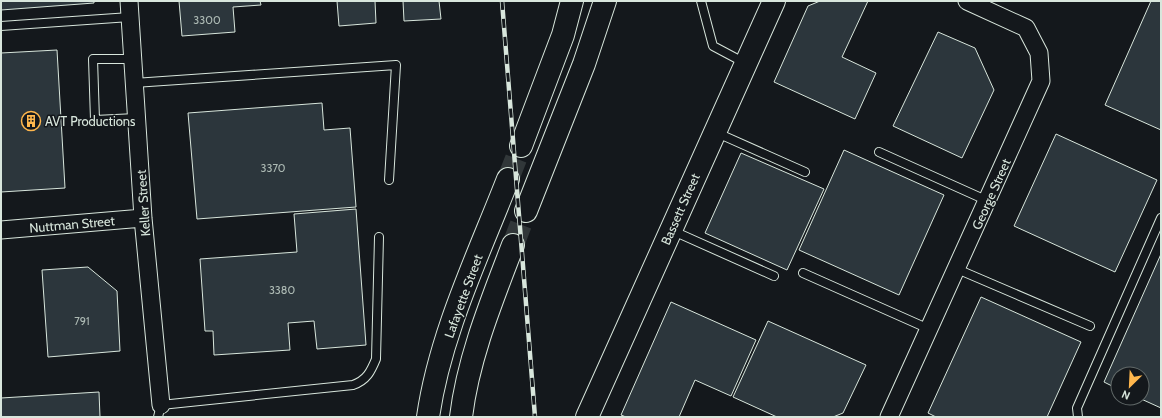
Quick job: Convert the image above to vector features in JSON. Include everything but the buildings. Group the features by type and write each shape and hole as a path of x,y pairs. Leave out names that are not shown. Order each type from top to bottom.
{"main road":[{"path":"521,146 563,35 572,1"},
{"path":"526,211 584,64 605,1"},
{"name":"Bassett Street","path":"586,417 774,1"},
{"name":"Lafayette Street","path":"428,417 432,390 457,307 508,179"},
{"path":"461,417 472,364 488,309 513,245"}],"street":[{"name":"George Street","path":"889,417 1041,81 1039,53 1026,28 966,1"},
{"name":"Keller Street","path":"129,9 143,218 159,411"},
{"name":"Nuttman Street","path":"1,230 143,218"}],"lane":[{"path":"701,1 712,46 746,64"},
{"path":"1,26 129,9"},
{"path":"132,59 93,59 95,120 136,118"},
{"path":"134,83 396,65 389,180"},
{"path":"714,132 805,172"},
{"path":"879,152 988,201"},
{"path":"1078,417 1077,408 1161,218"},
{"path":"670,230 774,276"},
{"path":"159,411 353,385 362,382 370,373 376,358 379,237"},
{"path":"957,269 1090,326"},
{"path":"803,273 929,329"}],"tunnel":[{"path":"508,179 521,146"},
{"path":"513,245 526,211"}],"railway":[{"path":"502,1 535,417"}],"place":[{"name":"AVT Productions","path":"31,121"}]}
